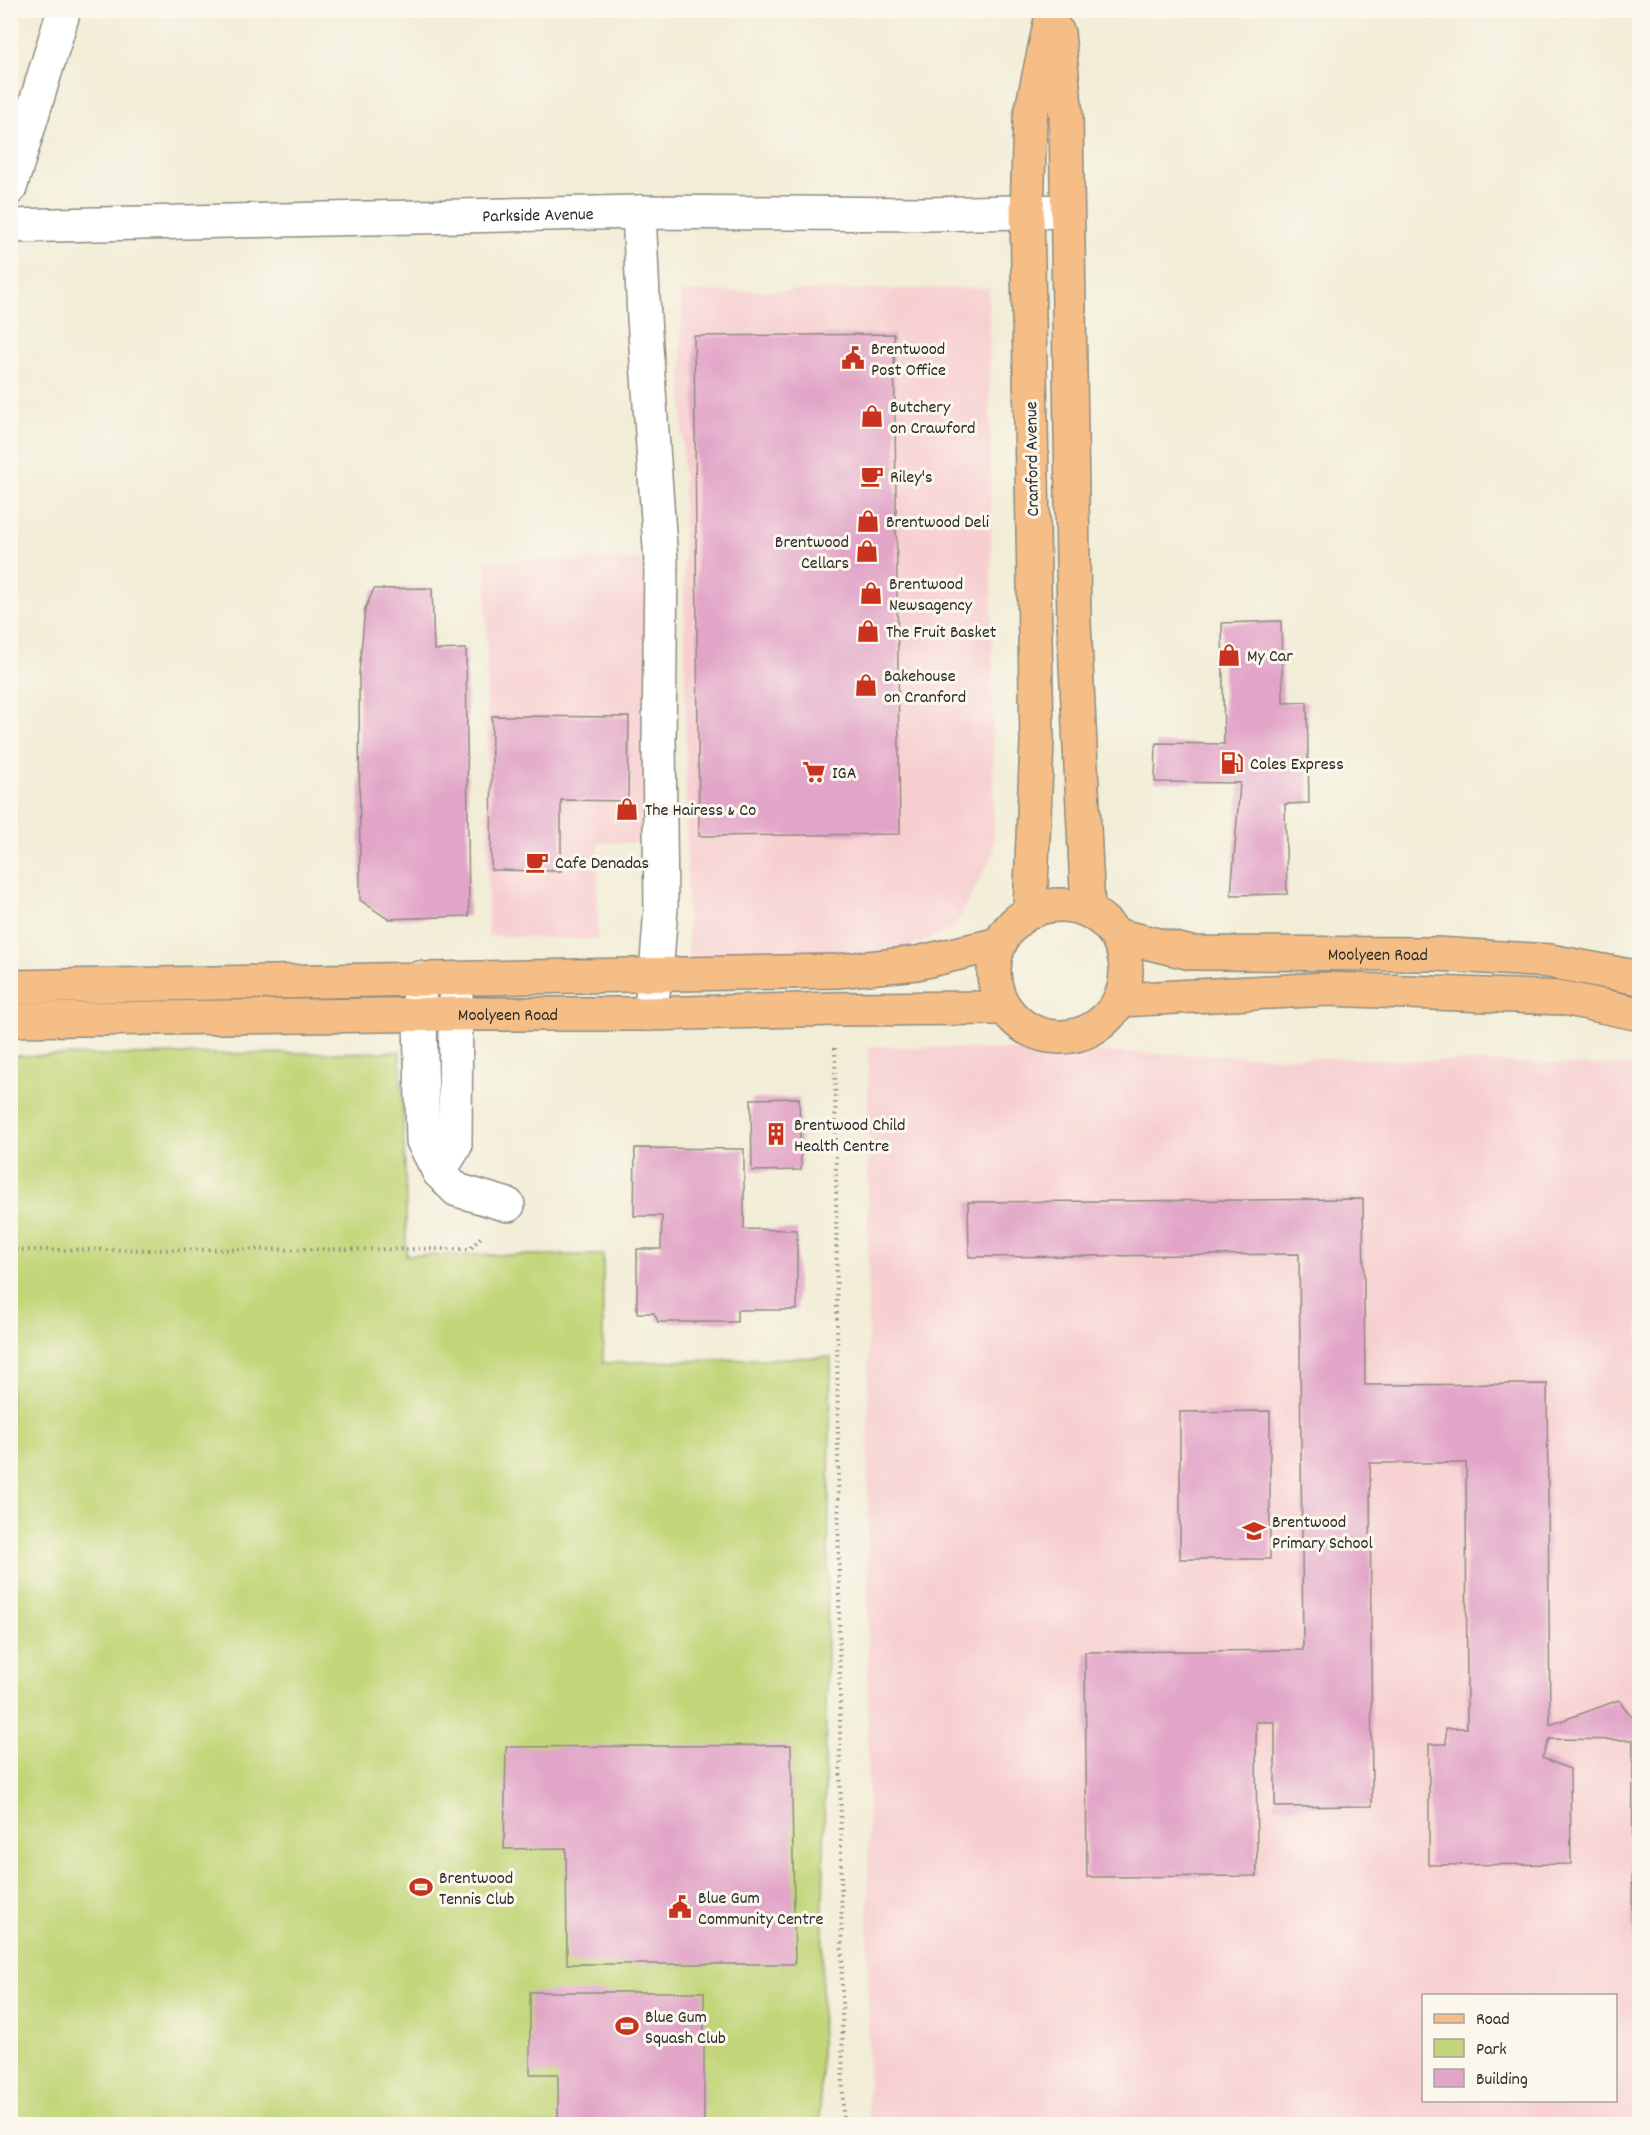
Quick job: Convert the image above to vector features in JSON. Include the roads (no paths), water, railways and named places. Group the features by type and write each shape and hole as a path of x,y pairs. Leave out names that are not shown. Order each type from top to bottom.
{"main road":[{"name":"Cranford Avenue","path":"1055,10 1066,116 1074,623 1088,910"},
{"name":"Cranford Avenue","path":"1030,911 1037,741 1027,212 1030,118 1055,10"},
{"path":"1054,903 1088,910 1101,918 1116,935 1125,954 1120,1000 1106,1019 1088,1032 1065,1038 1042,1036 1021,1025 1005,1008 996,988 993,966 999,944 1012,925 1030,911 1054,903"},
{"name":"Moolyeen Road","path":"1116,935 1191,952 1437,954 1550,961 1640,978"},
{"name":"Moolyeen Road","path":"10,987 837,971 917,963 999,944"},
{"name":"Moolyeen Road","path":"1120,1000 1327,989 1563,998 1640,1014"},
{"name":"Moolyeen Road","path":"10,1020 1005,1008"}],"street":[{"path":"10,188 64,10"},
{"name":"Parkside Avenue","path":"10,226 639,212 1066,211"},
{"path":"639,212 661,562 659,741 661,908 656,975 649,1014"},
{"path":"439,1172 455,1146 457,1014 455,977"},
{"path":"419,978 423,1141 439,1172 458,1190 508,1205"}],"place":[{"name":"Brentwood Post Office","path":"853,358"},
{"name":"Butchery on Crawford","path":"872,416"},
{"name":"Riley's","path":"872,476"},
{"name":"Brentwood Deli","path":"868,521"},
{"name":"Brentwood Cellars","path":"867,551"},
{"name":"Brentwood Newsagency","path":"871,593"},
{"name":"The Fruit Basket","path":"868,631"},
{"name":"My Car","path":"1229,655"},
{"name":"Bakehouse on Cranford","path":"866,685"},
{"name":"Coles Express","path":"1232,763"},
{"name":"IGA","path":"814,772"},
{"name":"The Hairess & Co","path":"627,809"},
{"name":"Cafe Denadas","path":"537,862"},
{"name":"Brentwood Child Health Centre","path":"776,1134"},
{"name":"Brentwood Primary School","path":"1254,1531"},
{"name":"Brentwood Tennis Club","path":"421,1887"},
{"name":"Blue Gum Community Centre","path":"680,1907"},
{"name":"Blue Gum Squash Club","path":"627,2026"}]}
